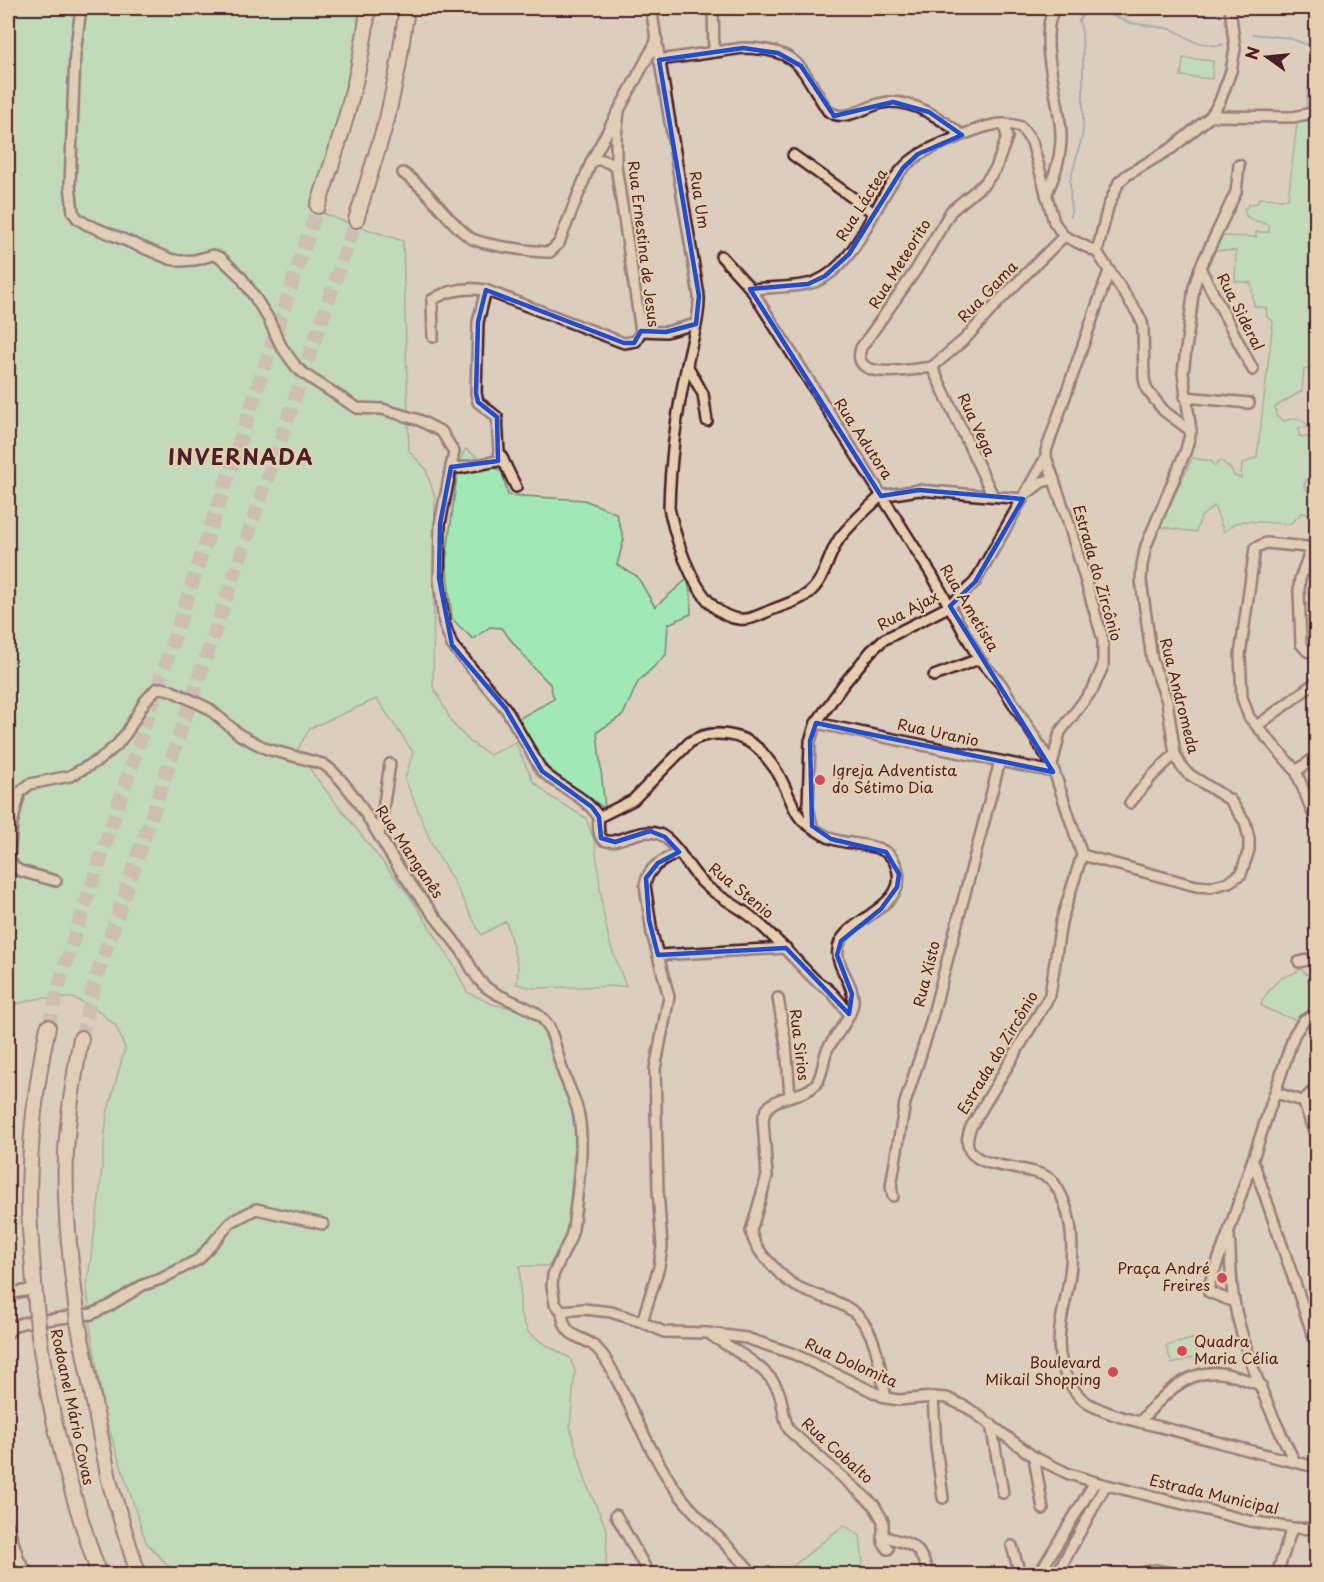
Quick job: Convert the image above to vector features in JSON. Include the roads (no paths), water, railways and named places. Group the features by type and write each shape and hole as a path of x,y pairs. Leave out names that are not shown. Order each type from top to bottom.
{"highway":[{"path":"318,206 345,127 360,61 368,8"},
{"path":"356,220 374,166 396,79 407,8"},
{"name":"Rodoanel Mário Covas","path":"48,1027 36,1083 30,1146 29,1206 38,1322 49,1395 62,1453 99,1575"},
{"name":"Rodoanel Mário Covas","path":"81,1038 71,1094 66,1152 67,1208 77,1317 110,1484 138,1575"}],"street":[{"path":"81,8 75,54 70,185 73,212 77,218 86,224 170,259 195,260 213,255 221,258 241,277 297,368 310,378 357,408 382,409 419,420 442,432 454,452 451,467 460,468 503,460"},
{"path":"403,173 424,189 469,237 483,243 550,252 559,243 592,160 657,40 651,8"},
{"path":"713,8 714,52"},
{"path":"1046,195 1056,173 1061,138 1051,68 1049,29 1050,16 1054,8"},
{"path":"1097,252 1108,207 1119,182 1172,148 1211,116 1220,101 1231,71 1235,49 1230,8"},
{"name":"Rua Um","path":"657,40 699,296 696,324 677,420"},
{"path":"659,60 714,52 757,49 778,53 791,58 801,66 824,106 834,116 848,115 882,102 893,102 929,112 962,135"},
{"name":"Rua Ernestina de Jesus","path":"433,337 432,300 441,294 471,288 486,290 624,343 636,341 641,331 616,166 619,111"},
{"path":"1211,116 1293,117 1317,112"},
{"path":"1004,124 1014,124 1026,131 1032,142 1058,231 1097,252 1142,322 1144,379 1147,390 1164,411 1191,431"},
{"name":"Rua Láctea","path":"750,289 808,284 825,276 849,254 903,168 918,154 962,135 1004,124"},
{"name":"Rua Meteorito","path":"932,367 894,371 876,370 864,366 859,361 859,354 916,270 951,211 985,183 996,168 1007,137 1004,124"},
{"path":"793,155 874,213"},
{"path":"592,160 602,160 616,166"},
{"name":"Rua Andromeda","path":"1082,855 1196,886 1211,887 1229,882 1241,874 1246,862 1249,838 1245,822 1239,811 1230,800 1187,773 1180,766 1175,754 1167,701 1152,660 1141,573 1146,546 1186,450 1191,431 1183,373 1194,287 1200,267 1236,192 1239,165"},
{"name":"Rua Gama","path":"932,367 965,339 1064,236"},
{"name":"Rua Adutora","path":"677,420 670,496 672,522 693,579 711,604 717,610 738,620 748,619 809,594 821,578 840,538 881,496 750,289 721,256"},
{"name":"Rua Sideral","path":"1200,267 1253,370"},
{"path":"1046,457 1060,406 1109,271"},
{"path":"486,290 478,322 476,393 478,402 497,417 499,452 516,487"},
{"path":"641,331 666,332 696,324"},
{"path":"687,364 703,394 707,422"},
{"name":"Rua Vega","path":"932,367 993,496"},
{"path":"1185,397 1249,404"},
{"name":"Estrada do Zircônio","path":"1046,457 1083,572 1105,652 1103,666 1092,690 1060,732 1052,768"},
{"name":"Rua Ajax","path":"812,826 808,807 810,741 816,723 843,685 883,640 950,606 975,582 1046,457"},
{"name":"Rua Stenio","path":"451,467 440,524 439,578 444,623 452,645 506,709 542,771 582,797 599,817 598,831 605,841 615,842 643,831 650,831 665,837 703,883 747,914 786,948 816,981 831,991 849,1014"},
{"name":"Rua Ajax","path":"1024,497 1042,482 1054,479"},
{"path":"881,496 919,490 1024,497"},
{"name":"Rua Ametista","path":"881,496 950,606 979,659 1001,684 1052,768"},
{"path":"1317,654 1307,651 1301,644 1299,590 1300,579 1315,548 1266,543 1258,545 1253,551 1239,668 1242,697 1249,717 1296,771 1317,821"},
{"path":"934,676 979,659"},
{"path":"1257,726 1317,682"},
{"name":"Rua Manganês","path":"56,881 20,871 14,867 9,858 12,824 20,792 30,784 70,776 99,760 117,745 150,694 161,688 208,708 250,742 329,768 347,789 396,863 463,953 478,980 496,994 528,1009 544,1021 551,1033 579,1113 580,1125 580,1160 573,1229 553,1275 555,1304 562,1311 562,1322 566,1330 594,1345 607,1362 671,1482 748,1568"},
{"name":"Rua Uranio","path":"816,723 1000,761 1052,768"},
{"path":"599,817 633,800 690,742 699,736 719,734 744,740 761,751 778,773 802,820 831,838 885,852 895,862 899,874 897,887 881,909 849,931 840,941 837,955 853,1002 849,1014 826,1052 819,1078 816,1083 772,1103 764,1112 767,1176 751,1231 752,1238 764,1258 785,1279 845,1307 859,1317 866,1326 874,1345 886,1398"},
{"path":"1130,802 1175,754"},
{"path":"1296,771 1317,757"},
{"name":"Rua Xisto","path":"893,1196 891,1186 905,1103 929,1029 1000,761"},
{"path":"379,835 390,764"},
{"path":"1052,768 1082,855"},
{"path":"642,1322 659,1268 662,1247 655,1069 669,997 649,920 646,878 658,863 679,852"},
{"name":"Estrada do Zircônio","path":"1082,855 1061,922 1054,984 1050,995 970,1127 967,1144 971,1152 980,1160 992,1165 1048,1176 1062,1197 1069,1219 1072,1269 1058,1344 1066,1376 1071,1386 1088,1403 1140,1422 1317,1467"},
{"path":"658,955 786,948"},
{"path":"1299,963 1317,958"},
{"name":"Rua Sirios","path":"778,998 786,1045 790,1096"},
{"path":"1234,1302 1209,1292 1209,1286 1299,1026 1317,1014"},
{"path":"1304,1101 1313,1091 1317,1090"},
{"path":"1276,1093 1304,1101"},
{"path":"1304,1101 1317,1137"},
{"path":"1253,1161 1317,1344"},
{"path":"8,1333 14,1326 22,1323 92,1314 109,1306 143,1285 161,1280 199,1259 231,1222 256,1209 323,1224"},
{"path":"1229,1231 1234,1302 1261,1385 1276,1425 1294,1462"},
{"path":"8,1296 35,1289"},
{"path":"562,1311 584,1309 611,1312 664,1332 707,1333"},
{"name":"Rua Dolomita","path":"707,1333 746,1338 794,1354 886,1398 909,1400 933,1397 957,1401 1034,1457 1070,1474 1105,1485"},
{"name":"Rua Cobalto","path":"707,1333 766,1373 773,1381 779,1392 784,1421 789,1431 874,1505 883,1521 883,1542 888,1549"},
{"path":"1140,1422 1158,1400 1192,1376 1221,1373 1261,1385"},
{"path":"933,1397 936,1447 944,1498"},
{"path":"991,1424 1003,1493"},
{"path":"1034,1457 1043,1509"},
{"path":"1039,1575 1095,1482"},
{"path":"1057,1575 1105,1485"},
{"name":"Estrada Municipal","path":"1105,1485 1250,1521 1292,1528 1317,1529"},
{"path":"616,1515 649,1575"},
{"path":"8,1526 19,1560 28,1575"},
{"path":"1277,1575 1292,1528"},
{"path":"882,1536 915,1546 922,1554 929,1575"},
{"path":"1012,1546 1020,1575"},
{"path":"1136,1575 1155,1570 1176,1575"}],"waterway":[{"path":"1071,217 1070,181 1083,133 1082,31 1079,21 1085,8"},
{"path":"1094,8 1131,23 1172,29 1195,42 1217,46 1223,44"},
{"path":"1253,34 1289,38 1316,48"},
{"path":"1306,108 1309,81 1316,53"}],"tunnel":[{"path":"48,1027 64,968 318,206"},
{"path":"81,1038 97,975 356,220"}],"place":[{"name":"Igreja Adventista do Sétimo Dia","path":"820,780"},
{"name":"Praça André Freires","path":"1222,1278"},
{"name":"Quadra Maria Célia","path":"1182,1351"},
{"name":"Boulevard Mikail Shopping","path":"1113,1372"}],"district":[{"name":"INVERNADA","path":"241,458"}]}
